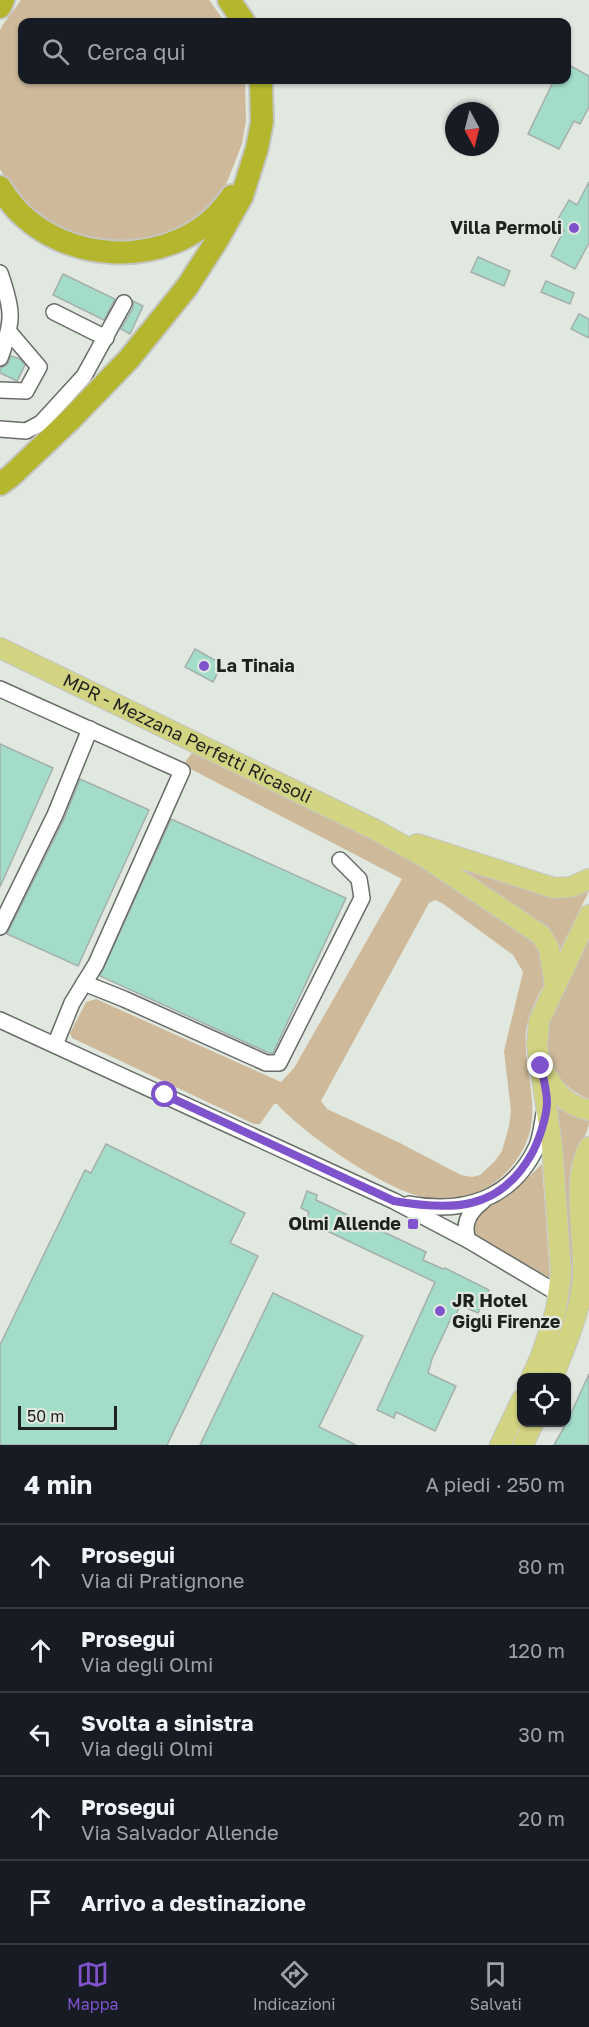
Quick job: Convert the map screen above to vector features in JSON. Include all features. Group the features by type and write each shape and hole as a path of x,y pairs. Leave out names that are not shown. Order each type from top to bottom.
{"highway":[{"path":"0,7 3,0"},
{"path":"229,0 241,18"},
{"path":"0,484 70,420 129,359 187,287 231,217 242,195 257,148 262,122 261,84"},
{"path":"0,187 26,219 43,231 81,249 123,254 163,246 203,227 229,201 249,170"}],"main road":[{"name":"MPR - Mezzana Perfetti Ricasoli","path":"0,648 376,830 426,858 541,935 549,948 555,986"},
{"name":"MPR - Mezzana Perfetti Ricasoli","path":"376,830 554,888 571,887 589,879"},
{"path":"533,1373 541,1356 560,1294 560,1253 547,1103 537,1045 539,1021 589,915"},
{"path":"541,1066 553,1088 566,1101 589,1110"},
{"path":"555,1373 583,1310 586,1242 580,1189 584,1156 589,1147"},
{"path":"500,1445 517,1409"},
{"path":"523,1445 532,1427"}],"street":[{"path":"0,273 12,315 5,327 0,358"},
{"path":"4,427 26,431 41,423 84,376 124,303"},
{"path":"54,312 106,338"},
{"path":"0,390 26,391 39,367 5,327"},
{"path":"0,689 182,771 96,964 72,1003 55,1045"},
{"path":"0,927 55,815 90,729"},
{"path":"84,983 266,1063 279,1063 363,898 359,879 340,860"},
{"path":"0,1020 394,1201 468,1240 560,1294"},
{"path":"468,1240 466,1233 468,1216 474,1208 508,1185 527,1162 537,1144 547,1103"},
{"path":"394,1201 426,1207 448,1207 485,1199"}],"shaded area":[{"path":"21,0 209,0 222,18 18,18 18,84 245,84 246,121 242,144 222,195 198,219 160,237 122,244 66,233 32,212 10,186 0,169 0,31"},
{"path":"192,753 413,859 536,939 548,977 531,1011 526,1032 526,1056 532,1106 530,1131 525,1146 516,1160 494,1183 473,1194 458,1198 434,1199 416,1195 373,1176 350,1162 307,1132 277,1104 274,1104 260,1124 254,1124 72,1038 70,1033 86,1002 96,999 281,1082 294,1068 402,879 183,765","holes":["435,900 513,955 523,972 504,1051 511,1111 509,1126 502,1151 495,1161 480,1175 472,1177 461,1175 327,1109 321,1101 429,903"]},
{"path":"427,851 589,891 557,956"},
{"path":"589,939 589,1099 569,1087 554,1070 549,1060 547,1037 553,1013"},
{"path":"557,1108 589,1121 570,1172 569,1198 574,1282 560,1337 557,1336 568,1297 569,1276"},
{"path":"542,1164 550,1277 473,1237 473,1221 480,1211 511,1194"}],"building":[{"path":"571,66 589,76 589,107 580,124 574,121 559,149 528,134 552,84 571,84"},
{"name":"Villa Permoli","path":"589,182 589,243 575,269 551,256 564,230 554,226 569,200 577,205"},
{"path":"478,257 510,271 504,286 471,272"},
{"path":"63,274 115,299 104,320 53,295"},
{"path":"546,281 574,293 570,304 541,292"},
{"path":"133,301 143,306 130,334 121,329 133,308"},
{"path":"579,314 589,319 589,338 571,329"},
{"path":"11,356 20,359 25,365 17,381 0,373 0,368 7,365"},
{"name":"La Tinaia","path":"195,649 222,664 213,682 185,667"},
{"path":"0,744 53,768 0,887"},
{"path":"80,779 149,810 78,966 7,934 64,819"},
{"path":"171,819 346,898 273,1053 100,976"},
{"path":"106,1144 245,1213 230,1243 258,1256 167,1445 0,1445 0,1345 85,1170 91,1173"},
{"name":"JR Hotel Gigli Firenze","path":"307,1191 317,1195 316,1200 426,1252 423,1260 445,1268 489,1290 478,1313 460,1305 455,1317 452,1316 432,1359 428,1373 456,1386 435,1431 396,1412 394,1418 377,1410 435,1282 306,1221 309,1212 301,1208"},
{"path":"273,1293 363,1336 319,1427 356,1445 200,1445"},
{"path":"589,1374 589,1445 554,1445 564,1427 571,1427 571,1413"}],"place":[{"name":"Villa Permoli","path":"574,228"},
{"name":"La Tinaia","path":"204,666"},
{"name":"Olmi Allende","path":"413,1224"},
{"name":"JR Hotel Gigli Firenze","path":"440,1311"}],"route":[{"path":"165,1095 394,1201 426,1207 448,1207 465,1205 498,1193 519,1174 527,1162 537,1144 547,1103 541,1066"}]}
